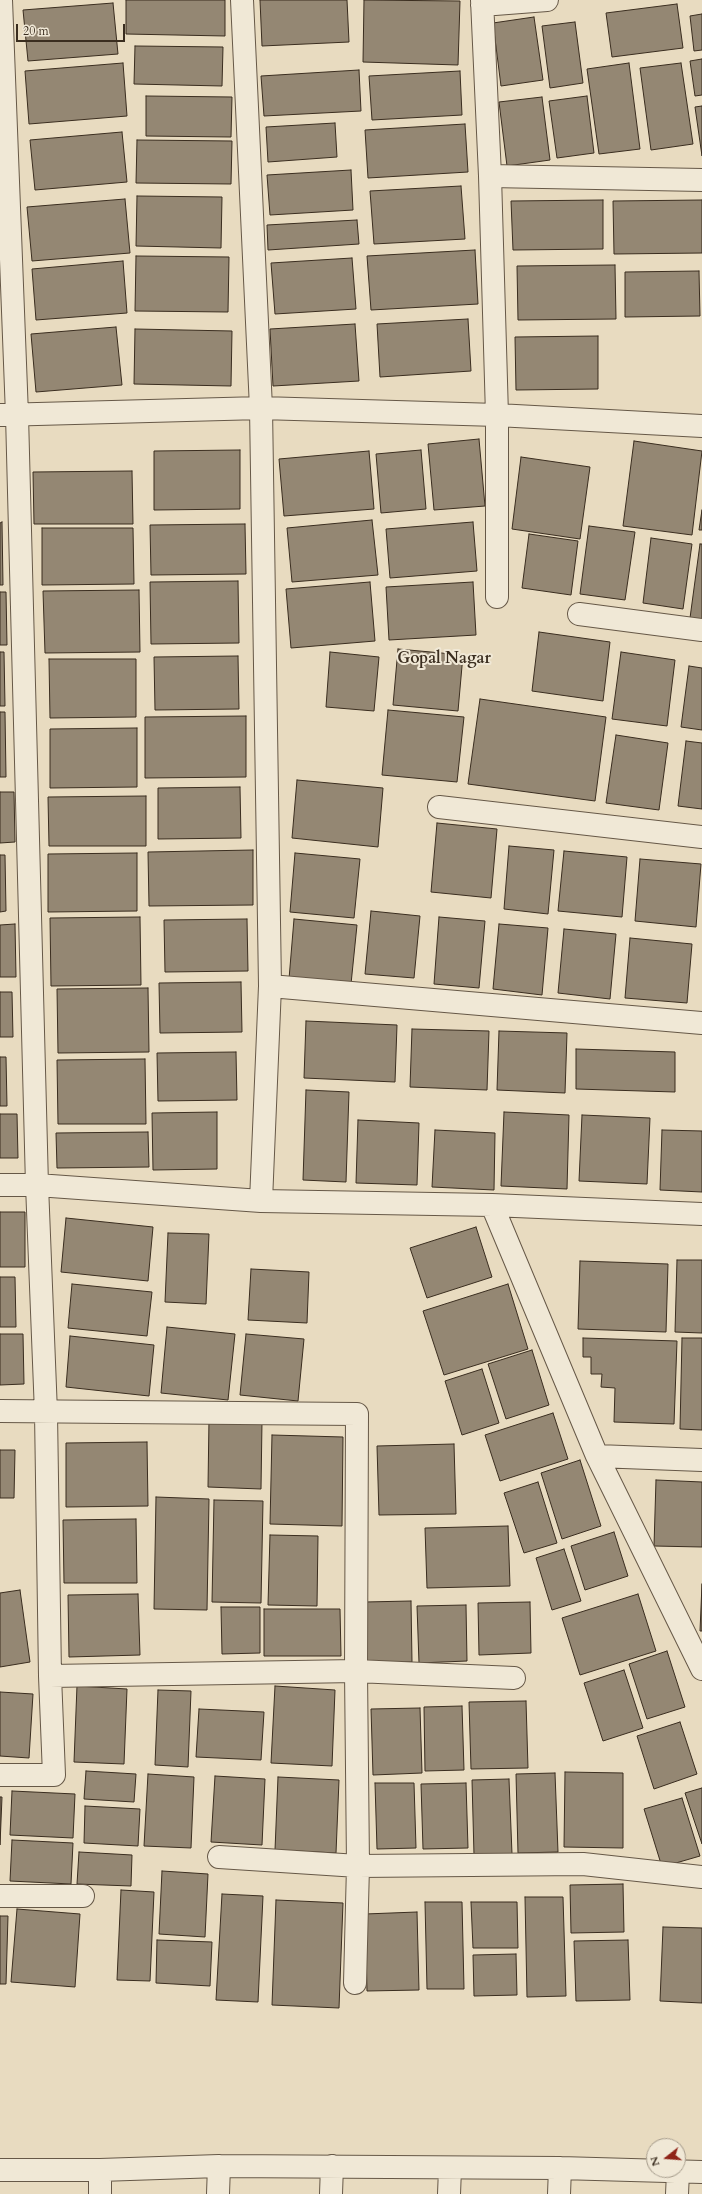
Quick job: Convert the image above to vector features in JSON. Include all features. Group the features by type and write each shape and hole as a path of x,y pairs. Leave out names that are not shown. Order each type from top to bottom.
{"street":[{"path":"0,1774 54,1775 50,1676 46,1413 9,415 1,0"},
{"path":"242,0 261,408 270,986 261,1201"},
{"path":"497,597 497,415 490,176 482,2 547,0"},
{"path":"490,176 702,180"},
{"path":"9,415 261,408 497,415 702,426"},
{"path":"579,614 702,630"},
{"path":"439,807 702,837"},
{"path":"270,986 702,1023"},
{"path":"0,1185 37,1185 261,1201 492,1205 702,1214"},
{"path":"492,1205 597,1456 702,1669"},
{"path":"0,1411 46,1413 357,1414 356,1671 358,1866 355,1983"},
{"path":"597,1456 702,1460"},
{"path":"50,1676 356,1671 514,1678"},
{"path":"219,1857 358,1866 583,1864 702,1877"},
{"path":"0,1896 83,1896"},
{"path":"218,2194 219,2166"},
{"path":"0,2170 100,2170 219,2166 332,2166 450,2169 560,2168 646,2171"},
{"path":"331,2194 332,2166"},
{"path":"559,2194 560,2168"},
{"path":"449,2194 450,2169"},
{"path":"100,2170 100,2194"},
{"path":"686,2172 702,2172"},
{"path":"677,2194 678,2178"}],"building":[{"path":"126,0 225,0 225,36 126,34"},
{"path":"260,0 347,0 349,42 262,46"},
{"path":"364,0 460,1 458,65 363,62"},
{"path":"113,3 118,54 28,61 23,10"},
{"path":"677,4 683,48 612,57 606,13"},
{"path":"702,14 702,50 694,51 690,16"},
{"path":"534,17 543,80 501,86 493,23"},
{"path":"575,22 583,83 550,88 542,26"},
{"path":"135,46 223,47 222,86 134,84"},
{"path":"702,59 702,95 695,96 690,61"},
{"path":"123,63 127,116 29,124 25,71"},
{"path":"629,63 640,149 599,154 587,69"},
{"path":"681,63 693,144 651,150 640,68"},
{"path":"359,70 361,111 264,116 261,76"},
{"path":"460,71 462,115 372,120 369,76"},
{"path":"146,96 232,97 231,137 146,136"},
{"path":"587,96 594,153 557,158 549,101"},
{"path":"542,97 550,160 507,166 499,102"},
{"path":"702,106 702,156 695,107"},
{"path":"335,123 337,157 268,162 266,127"},
{"path":"465,124 468,172 368,178 365,130"},
{"path":"122,132 127,182 35,190 30,140"},
{"path":"137,140 232,141 231,184 136,183"},
{"path":"351,170 353,210 270,215 267,175"},
{"path":"461,186 465,239 374,244 370,191"},
{"path":"137,196 222,197 221,248 136,246"},
{"path":"125,199 130,253 32,261 27,207"},
{"path":"603,200 603,249 513,250 511,201"},
{"path":"702,200 702,253 614,254 613,201"},
{"path":"357,220 359,244 268,250 267,225"},
{"path":"475,250 478,304 371,310 367,256"},
{"path":"136,256 229,257 228,312 135,311"},
{"path":"352,258 356,309 275,314 271,263"},
{"path":"123,261 127,313 36,320 32,269"},
{"path":"615,265 616,319 518,320 517,266"},
{"path":"699,271 700,316 625,317 625,272"},
{"path":"468,319 471,371 380,377 377,324"},
{"path":"355,324 359,381 273,386 270,329"},
{"path":"116,327 122,385 36,392 31,334"},
{"path":"135,329 232,331 231,386 134,384"},
{"path":"598,336 598,389 516,390 515,337"},
{"path":"479,439 485,506 434,510 428,444"},
{"path":"634,441 702,451 692,535 623,526"},
{"path":"240,450 240,509 154,510 154,451"},
{"path":"421,450 426,509 381,513 376,454"},
{"path":"369,451 374,509 284,516 279,459"},
{"path":"521,457 590,467 580,539 512,529"},
{"path":"132,471 133,524 34,524 33,472"},
{"path":"702,510 702,530 699,530"},
{"path":"372,520 378,575 292,582 287,528"},
{"path":"2,522 3,585 0,585 0,523"},
{"path":"473,522 477,571 390,578 386,529"},
{"path":"245,524 246,574 151,575 150,525"},
{"path":"589,526 635,532 625,600 580,594"},
{"path":"42,528 133,528 134,584 42,585"},
{"path":"529,534 578,541 571,595 522,588"},
{"path":"651,538 692,544 683,609 643,603"},
{"path":"700,544 702,544 702,620 690,618"},
{"path":"238,581 239,643 151,644 150,582"},
{"path":"370,582 375,641 291,648 286,589"},
{"path":"473,582 476,635 389,640 386,587"},
{"path":"139,590 140,652 45,653 43,591"},
{"path":"0,592 6,592 7,645 0,645"},
{"path":"539,632 610,642 603,701 532,691"},
{"path":"398,649 463,655 458,711 393,705"},
{"path":"0,652 4,652 5,706 0,706"},
{"path":"330,652 379,657 374,711 326,707"},
{"path":"621,652 675,660 667,726 612,719"},
{"path":"238,656 239,709 155,710 154,657"},
{"path":"49,659 136,659 136,717 50,718"},
{"path":"689,666 702,668 702,730 681,727"},
{"path":"480,699 606,717 595,801 468,784"},
{"path":"388,710 464,717 457,782 382,775"},
{"path":"0,712 5,712 6,777 0,777"},
{"path":"246,716 246,777 145,778 145,717"},
{"path":"137,728 137,787 50,788 50,729"},
{"path":"616,735 668,743 659,810 606,803"},
{"path":"686,741 702,743 702,809 678,806"},
{"path":"297,780 383,788 378,847 292,838"},
{"path":"240,787 241,838 158,839 158,788"},
{"path":"0,792 14,792 15,842 0,843"},
{"path":"146,796 146,846 49,846 48,797"},
{"path":"437,823 497,829 491,898 431,892"},
{"path":"509,846 554,850 548,914 504,909"},
{"path":"253,850 253,905 149,906 148,852"},
{"path":"564,851 627,857 622,917 558,911"},
{"path":"137,853 137,911 48,912 48,854"},
{"path":"295,853 360,859 354,918 290,912"},
{"path":"0,855 5,855 6,911 0,912"},
{"path":"640,859 701,864 696,927 635,921"},
{"path":"371,911 420,916 414,978 365,974"},
{"path":"140,917 141,985 51,986 50,918"},
{"path":"439,917 485,921 479,988 434,984"},
{"path":"247,919 248,971 165,972 164,920"},
{"path":"294,919 357,925 351,984 289,979"},
{"path":"15,924 16,977 0,977 0,925"},
{"path":"499,924 548,928 542,995 493,989"},
{"path":"564,929 616,934 610,999 558,993"},
{"path":"630,938 692,944 687,1003 625,998"},
{"path":"241,982 242,1032 160,1033 159,983"},
{"path":"148,988 149,1052 58,1053 57,989"},
{"path":"0,992 12,992 13,1037 0,1037"},
{"path":"306,1021 397,1025 395,1082 304,1078"},
{"path":"412,1029 489,1031 487,1090 410,1087"},
{"path":"499,1031 567,1033 565,1093 497,1090"},
{"path":"576,1049 675,1052 675,1092 576,1089"},
{"path":"236,1052 237,1100 158,1101 157,1053"},
{"path":"0,1057 6,1057 7,1106 0,1106"},
{"path":"145,1059 146,1124 58,1124 57,1060"},
{"path":"306,1090 349,1092 346,1182 303,1180"},
{"path":"217,1112 217,1169 153,1170 152,1113"},
{"path":"504,1112 569,1115 567,1189 501,1186"},
{"path":"0,1114 17,1114 18,1158 0,1158"},
{"path":"582,1115 650,1118 647,1184 579,1181"},
{"path":"358,1120 419,1123 417,1185 356,1183"},
{"path":"435,1130 495,1133 494,1190 432,1187"},
{"path":"662,1130 702,1131 702,1192 660,1190"},
{"path":"148,1132 149,1167 57,1168 56,1133"},
{"path":"0,1212 25,1212 25,1267 0,1267"},
{"path":"66,1218 153,1227 148,1281 61,1272"},
{"path":"476,1227 492,1277 427,1298 410,1248"},
{"path":"168,1233 209,1234 206,1304 165,1302"},
{"path":"677,1260 702,1260 702,1333 675,1332"},
{"path":"580,1261 668,1264 666,1332 578,1329"},
{"path":"251,1269 309,1272 307,1323 248,1320"},
{"path":"0,1277 15,1277 16,1327 0,1327"},
{"path":"72,1284 152,1292 147,1336 68,1328"},
{"path":"508,1284 528,1349 444,1375 423,1311"},
{"path":"167,1327 235,1334 228,1400 161,1393"},
{"path":"0,1334 23,1334 24,1384 0,1385"},
{"path":"246,1334 304,1339 298,1401 240,1395"},
{"path":"70,1336 154,1345 149,1396 66,1387"},
{"path":"583,1338 677,1341 674,1424 614,1422 615,1388 601,1387 602,1374 591,1374 591,1357 583,1357"},
{"path":"682,1338 702,1338 702,1430 680,1429"},
{"path":"532,1350 549,1405 506,1419 488,1364"},
{"path":"482,1369 499,1423 462,1435 445,1381"},
{"path":"553,1413 568,1459 500,1481 485,1435"},
{"path":"209,1419 262,1421 261,1489 208,1487"},
{"path":"272,1435 343,1437 342,1526 270,1524"},
{"path":"147,1442 148,1506 66,1507 66,1443"},
{"path":"454,1444 456,1514 379,1515 377,1446"},
{"path":"0,1450 15,1450 14,1498 0,1498"},
{"path":"580,1460 601,1526 562,1539 541,1473"},
{"path":"656,1480 702,1482 702,1547 654,1546"},
{"path":"538,1482 557,1543 524,1553 504,1493"},
{"path":"156,1497 209,1499 207,1610 154,1609"},
{"path":"214,1500 263,1501 261,1603 212,1602"},
{"path":"136,1519 137,1583 64,1583 63,1520"},
{"path":"508,1526 510,1586 427,1588 425,1528"},
{"path":"614,1532 628,1576 585,1590 571,1546"},
{"path":"270,1535 318,1536 317,1606 268,1605"},
{"path":"564,1549 581,1601 552,1610 536,1558"},
{"path":"702,1584 702,1631 700,1631"},
{"path":"20,1590 30,1662 0,1667 0,1593"},
{"path":"138,1594 140,1655 69,1657 68,1595"},
{"path":"638,1594 656,1651 580,1675 562,1618"},
{"path":"411,1601 412,1662 367,1663 365,1602"},
{"path":"530,1602 531,1653 479,1655 478,1603"},
{"path":"466,1605 467,1661 419,1663 417,1606"},
{"path":"221,1607 260,1607 260,1653 222,1654"},
{"path":"264,1609 340,1609 341,1656 264,1656"},
{"path":"667,1651 685,1707 647,1719 629,1664"},
{"path":"624,1670 643,1728 603,1741 584,1683"},
{"path":"77,1686 127,1689 124,1764 74,1762"},
{"path":"275,1686 335,1690 332,1766 271,1763"},
{"path":"158,1690 191,1691 188,1767 155,1765"},
{"path":"0,1692 33,1694 29,1758 0,1756"},
{"path":"526,1701 528,1768 471,1769 469,1702"},
{"path":"462,1706 464,1770 425,1771 424,1707"},
{"path":"420,1708 422,1773 373,1775 371,1709"},
{"path":"199,1709 264,1712 261,1760 196,1757"},
{"path":"680,1722 697,1774 654,1789 637,1736"},
{"path":"86,1771 136,1774 134,1802 84,1799"},
{"path":"565,1772 623,1773 623,1848 564,1847"},
{"path":"555,1773 558,1852 518,1853 516,1774"},
{"path":"148,1774 194,1777 191,1848 144,1846"},
{"path":"215,1776 265,1779 262,1845 211,1842"},
{"path":"278,1777 339,1780 336,1853 275,1850"},
{"path":"509,1779 512,1854 474,1855 472,1780"},
{"path":"375,1783 414,1783 416,1848 377,1849"},
{"path":"466,1783 468,1848 423,1849 421,1784"},
{"path":"702,1788 702,1844 685,1793"},
{"path":"12,1791 75,1794 73,1838 10,1835"},
{"path":"0,1797 2,1797 0,1845"},
{"path":"682,1798 700,1856 662,1867 644,1809"},
{"path":"85,1806 140,1809 138,1846 84,1843"},
{"path":"12,1840 73,1843 71,1884 10,1881"},
{"path":"79,1852 132,1855 131,1886 77,1884"},
{"path":"162,1871 208,1874 205,1937 159,1934"},
{"path":"623,1884 624,1932 571,1933 570,1885"},
{"path":"121,1890 154,1892 150,1981 117,1980"},
{"path":"222,1894 263,1896 258,2002 216,2000"},
{"path":"525,1897 563,1897 566,1996 527,1997"},
{"path":"276,1900 343,1903 339,2008 272,2005"},
{"path":"425,1902 462,1902 464,1989 427,1989"},
{"path":"471,1902 517,1902 518,1948 473,1948"},
{"path":"17,1909 80,1914 75,1987 11,1982"},
{"path":"417,1912 419,1990 367,1991 365,1914"},
{"path":"0,1916 8,1916 6,1984 0,1984"},
{"path":"663,1927 702,1928 702,2003 660,2001"},
{"path":"157,1940 212,1942 210,1986 156,1983"},
{"path":"628,1940 630,2000 576,2001 574,1941"},
{"path":"516,1954 517,1995 474,1996 473,1955"}],"district":[{"name":"Gopal Nagar","path":"444,659"}]}
